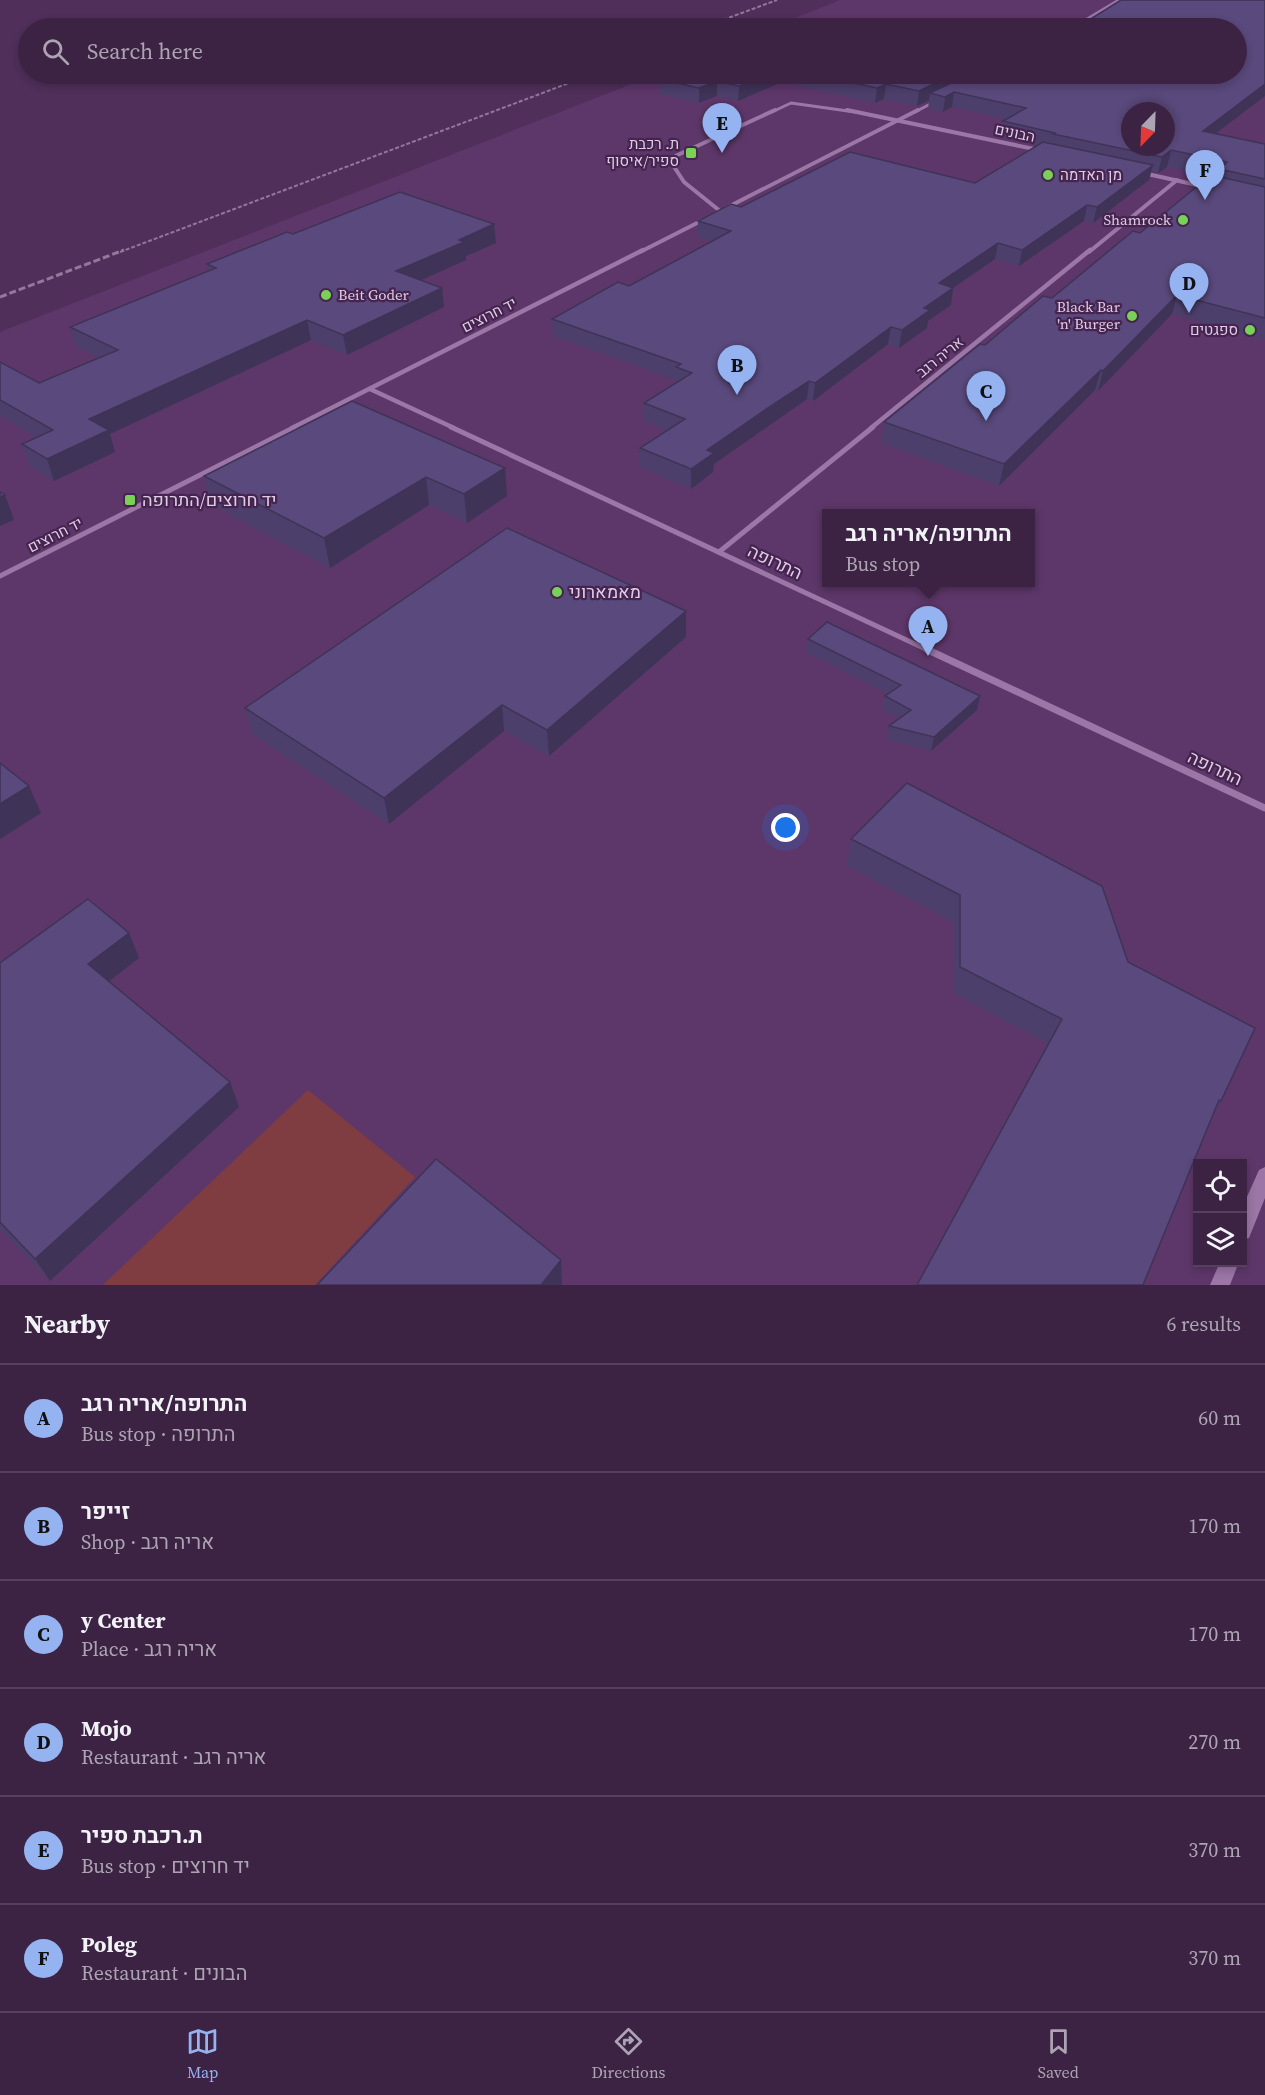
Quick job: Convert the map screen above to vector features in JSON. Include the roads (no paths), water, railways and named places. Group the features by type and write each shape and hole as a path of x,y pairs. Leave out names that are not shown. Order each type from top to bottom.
{"street":[{"path":"1089,18 1119,0"},
{"name":"יד חרוצים","path":"0,576 939,99"},
{"name":"הבונים","path":"720,211 684,182 669,159 791,103 829,106 1050,152"},
{"path":"1142,173 1210,188"},
{"name":"אריה רגב","path":"719,552 1177,180"},
{"name":"התרופה","path":"370,389 1265,808"},
{"path":"1247,1219 1265,1176"},
{"path":"1220,1285 1228,1267"}],"railway":[{"path":"728,18 777,0"},
{"path":"120,252 566,84"},
{"path":"0,297 124,250"}],"place":[{"name":"ת. רכבת ספיר/איסוף","path":"691,153"},
{"name":"ת.רכבת ספיר","path":"722,153"},
{"name":"מן האדמה","path":"1048,175"},
{"name":"Poleg","path":"1205,200"},
{"name":"Shamrock","path":"1183,220"},
{"name":"Beit Goder","path":"326,295"},
{"name":"Mojo","path":"1189,313"},
{"name":"Black Bar 'n' Burger","path":"1132,316"},
{"name":"ספגטים","path":"1250,330"},
{"name":"זייפר","path":"737,395"},
{"name":"y Center","path":"986,421"},
{"name":"יד חרוצים/התרופה","path":"130,500"},
{"name":"מאמארוני","path":"557,592"},
{"name":"התרופה/אריה רגב","path":"928,656"}]}
